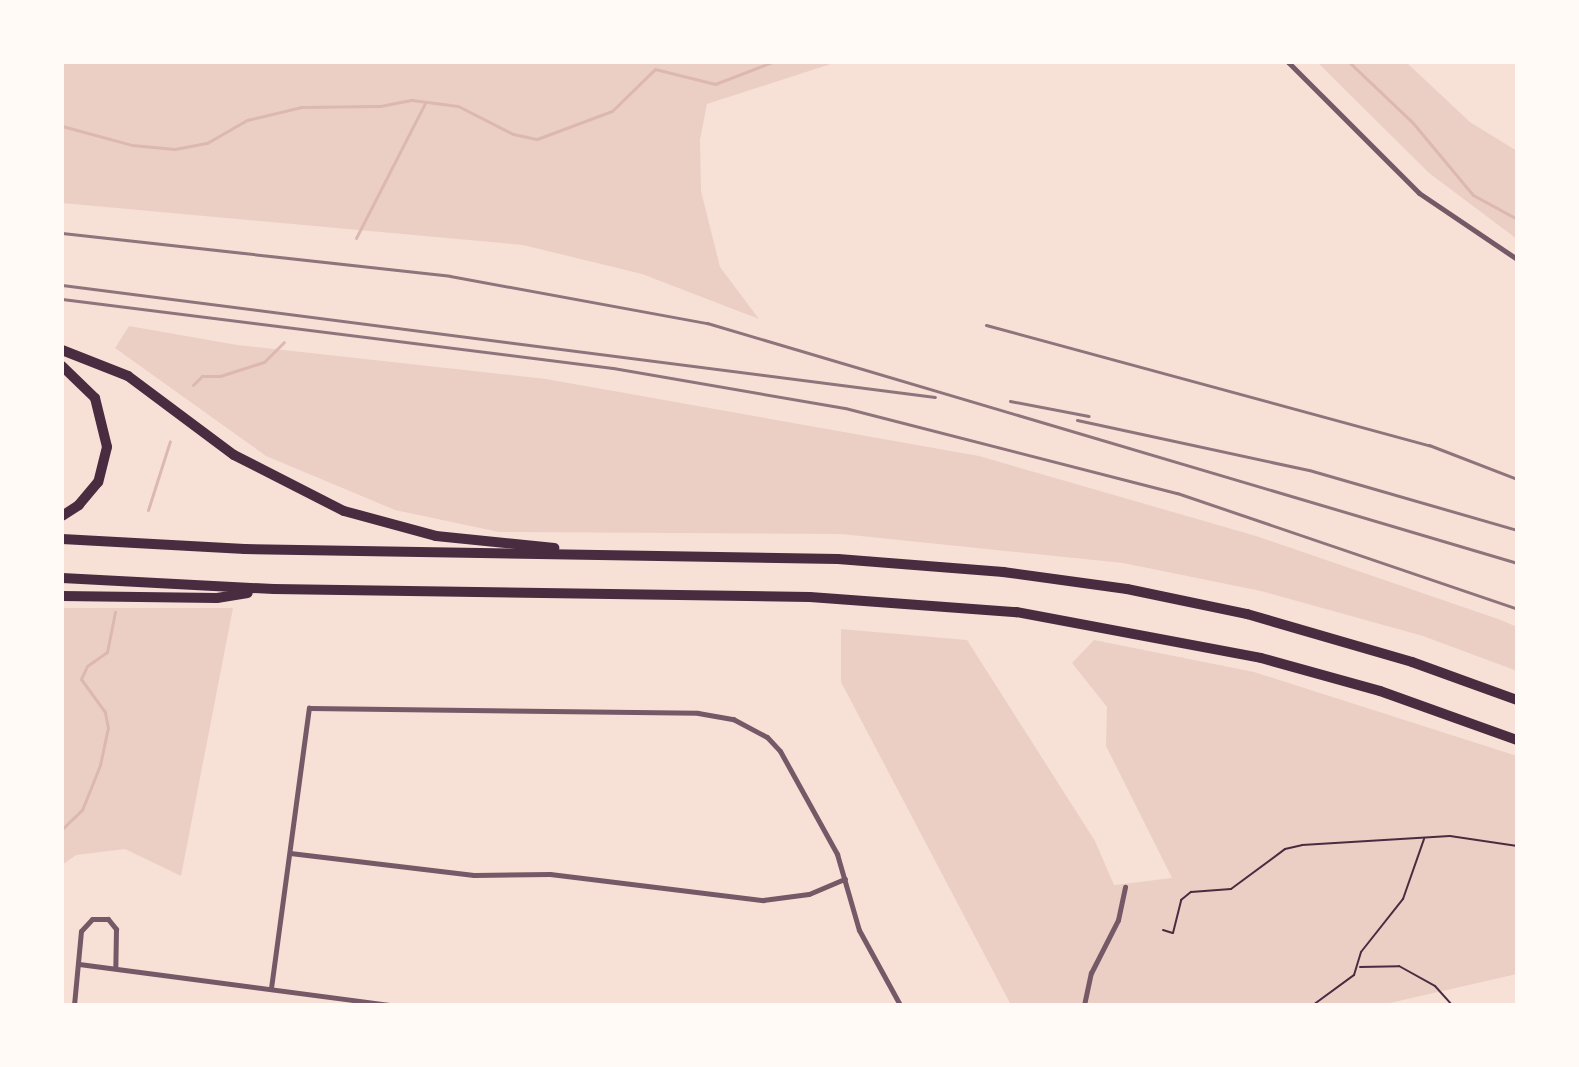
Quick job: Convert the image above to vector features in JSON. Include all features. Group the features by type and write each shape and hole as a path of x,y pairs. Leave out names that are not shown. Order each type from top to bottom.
{"highway":[{"path":"62,350 128,376 243,461 344,511 436,536 595,554"},
{"path":"62,366 95,398 107,447 98,482 79,505 62,516"},
{"path":"62,539 245,549 882,561 1098,584 1317,633 1517,700"},
{"path":"62,578 274,589 810,597 1016,612 1261,658 1380,691 1517,740"},
{"path":"62,596 217,598 274,589"}],"street":[{"path":"1288,62 1419,193 1517,259"},
{"path":"271,988 309,708 698,713 733,719 767,737 780,751 828,835 845,879 859,930 900,1005"},
{"path":"290,853 474,875 550,874 763,900 809,894 845,879"},
{"path":"1084,1005 1091,973 1118,920 1125,887"},
{"path":"74,1005 84,925 103,917 118,936 115,968"},
{"path":"79,964 389,1005"}],"path":[{"path":"1163,930 1173,933 1181,900 1191,892 1231,889 1285,849 1329,839 1357,844 1450,836 1517,846"},
{"path":"1313,1005 1358,967 1361,952 1403,899 1424,838"},
{"path":"1358,967 1399,966 1435,986 1452,1005"}],"shaded area":[{"path":"62,62 837,62 707,104 700,140 701,191 720,267 759,319 642,274 523,245 62,203"},
{"path":"1317,62 1406,62 1470,122 1517,151 1517,239 1429,173"},
{"path":"129,326 237,345 546,379 979,456 1256,536 1501,620 1517,627 1517,671 1423,636 1261,591 1123,563 841,534 499,532 395,510 266,456 115,348"},
{"path":"62,608 233,608 181,876 125,849 76,855 62,865"},
{"path":"841,629 967,640 1095,841 1114,885 1172,878 1106,746 1107,707 1072,663 1094,640 1254,672 1517,756 1517,974 1381,1005 1011,1005 841,682"}],"waterway":[{"path":"62,126 132,145 175,149 207,143 247,120 301,107 380,106 412,100 458,106 513,134 537,139 612,111 655,69 715,84 772,62"},
{"path":"1349,62 1413,123 1473,195 1517,219"},
{"path":"356,238 425,103"},
{"path":"193,385 202,376 220,376 264,362 284,342"},
{"path":"148,510 170,441"},
{"path":"62,829 82,810 100,765 108,728 105,712 81,679 87,666 107,652 115,612"}],"railway":[{"path":"62,233 450,276 707,323 1517,563"},
{"path":"62,285 935,397"},
{"path":"62,299 613,368 845,408 1177,493 1517,609"},
{"path":"986,325 1429,445 1517,479"},
{"path":"1010,401 1089,416"},
{"path":"1077,420 1309,470 1517,530"}]}
